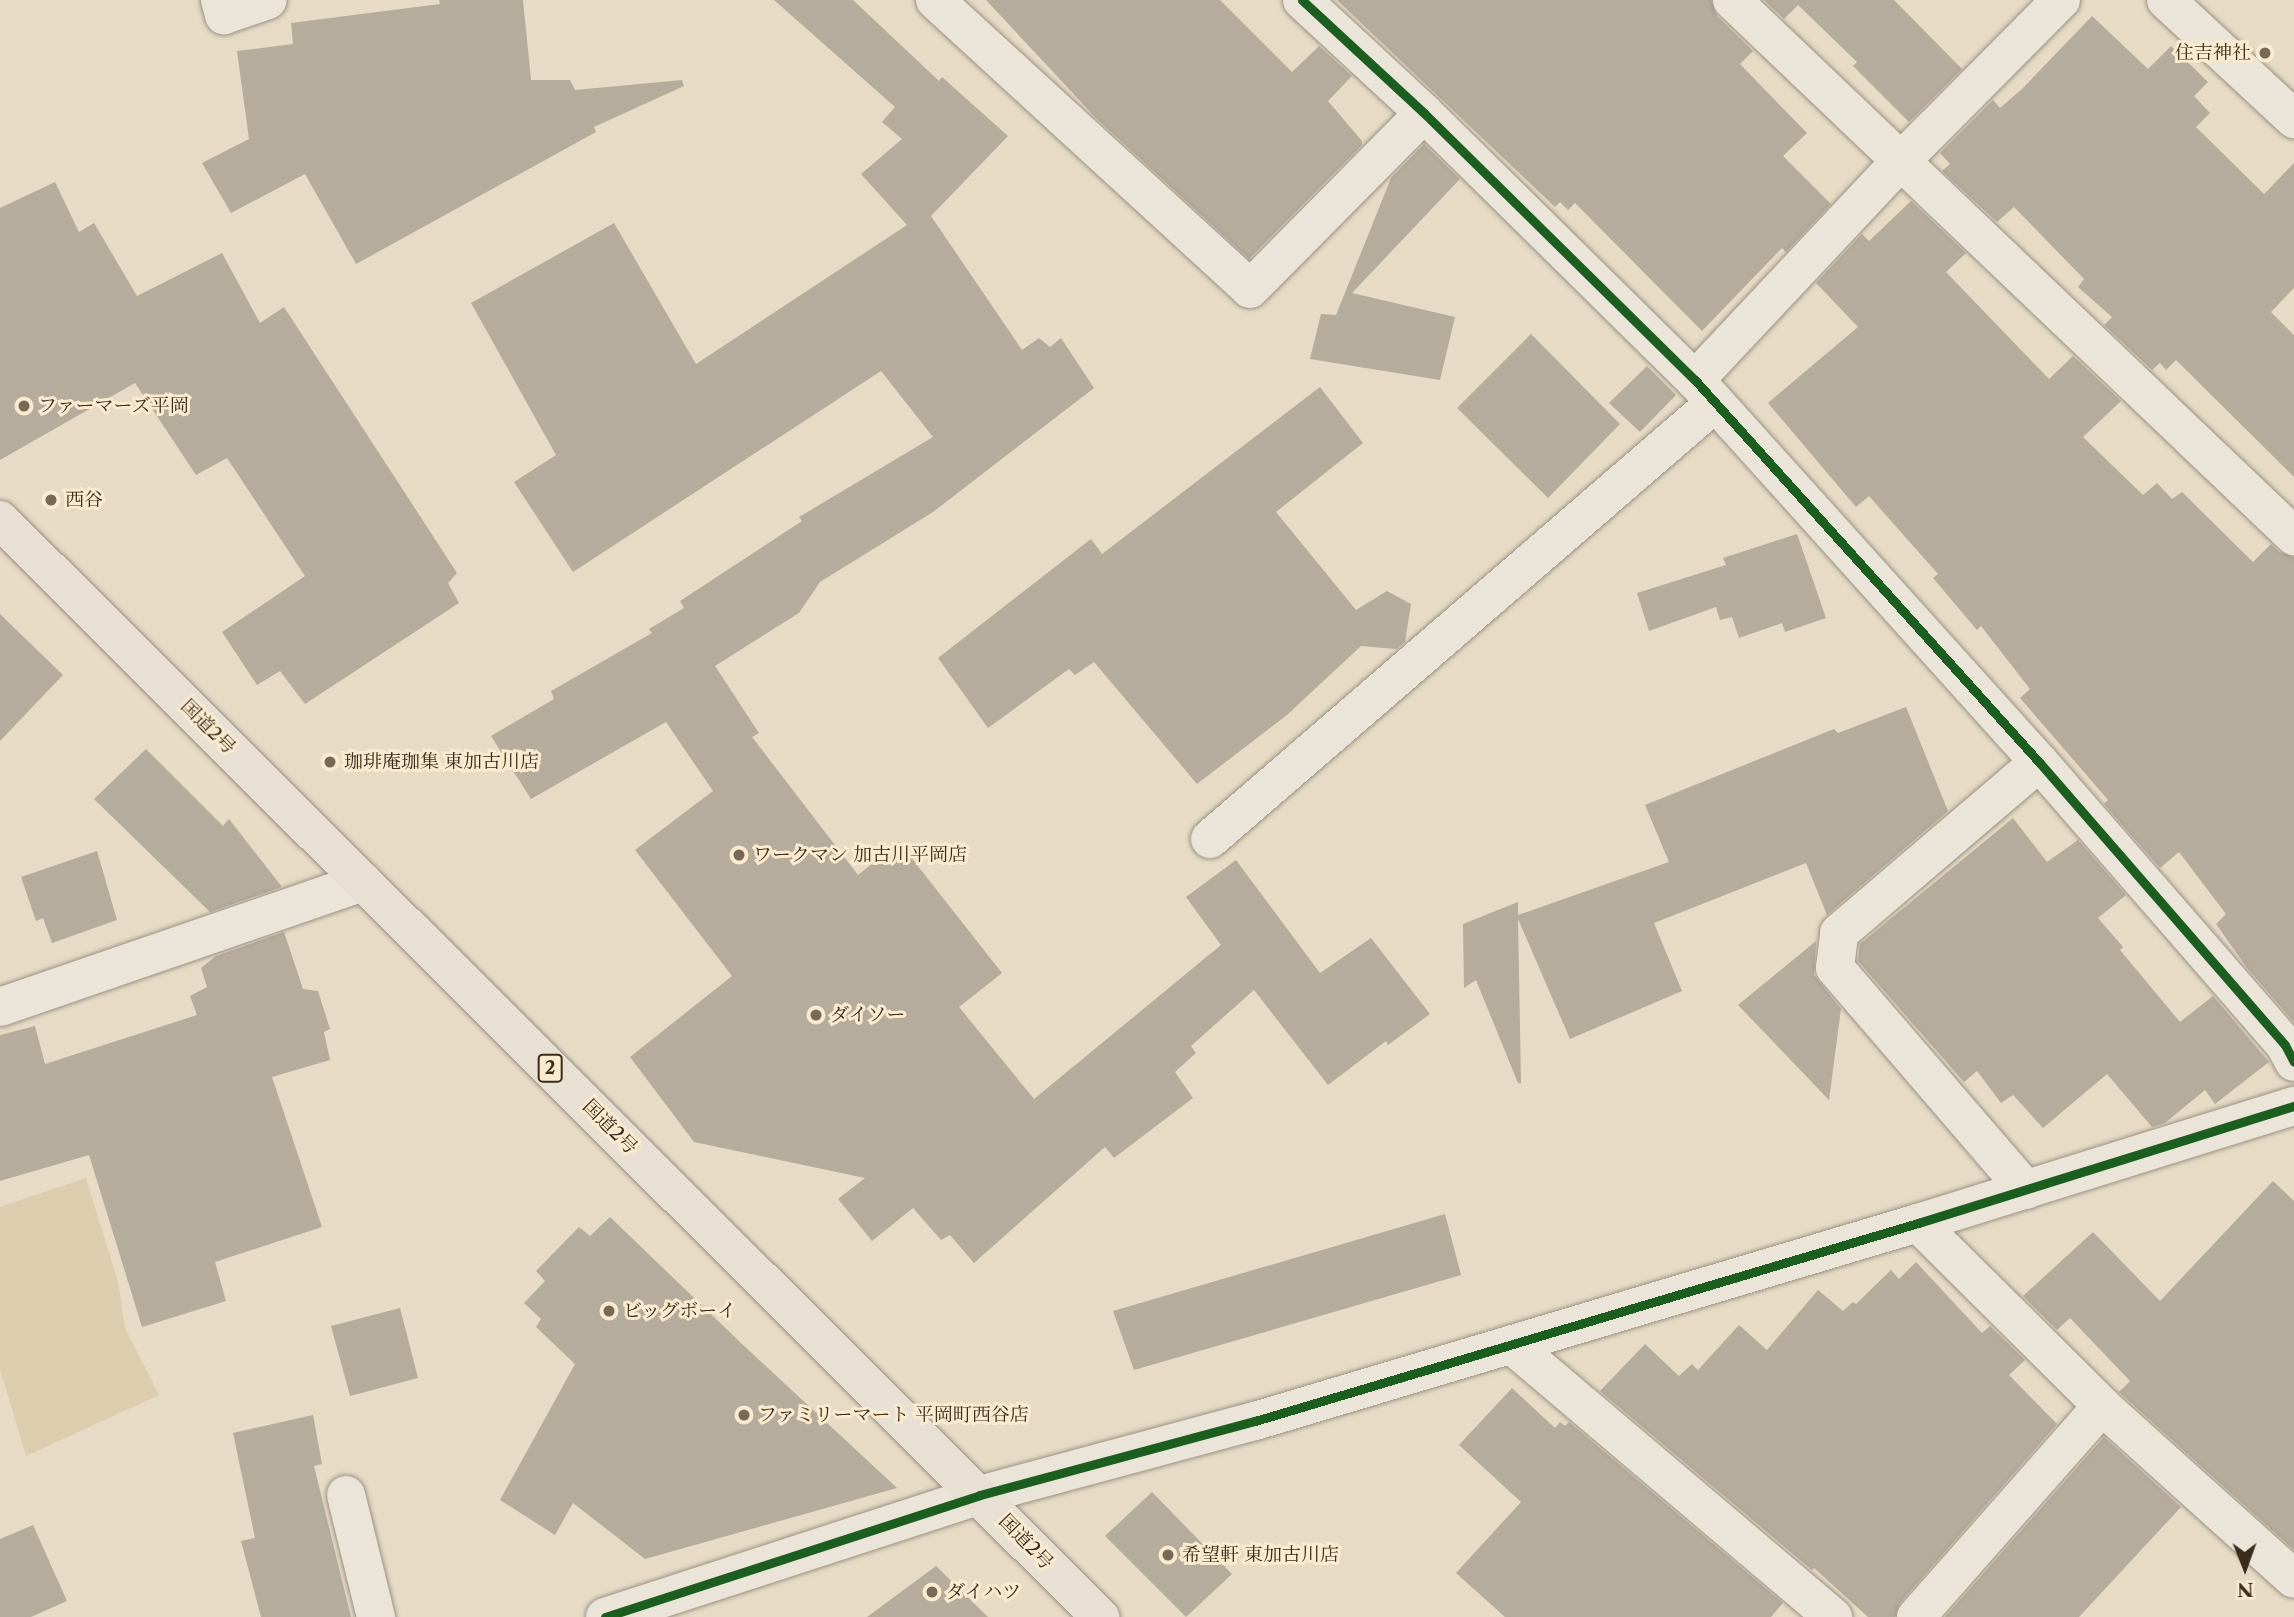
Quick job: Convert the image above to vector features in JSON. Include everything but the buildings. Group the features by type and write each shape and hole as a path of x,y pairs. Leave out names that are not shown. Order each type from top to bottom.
{"highway":[{"name":"国道2号","path":"0,520 1100,1617"}],"street":[{"path":"220,0 224,15 268,0"},
{"path":"935,0 1250,289 1424,113"},
{"path":"1302,0 1424,113 1705,392 2039,762 2285,1045 2294,1062"},
{"path":"1731,0 2294,536"},
{"path":"1210,839 1705,392 1901,161 2061,0"},
{"path":"2166,0 2294,119"},
{"path":"2026,1189 1835,968 1839,933 2039,762"},
{"path":"0,1007 363,882"},
{"path":"605,1617 980,1495 1255,1421 1512,1345 2294,1106"},
{"path":"1917,1223 2102,1406 2294,1579"},
{"path":"1512,1345 1833,1617"},
{"path":"1916,1617 2102,1406"},
{"path":"346,1494 376,1617"}],"shaded area":[{"path":"86,1178 118,1282 125,1328 159,1395 26,1456 0,1369 0,1207"}],"cycle path":[{"path":"1302,0 1424,113 1695,380 2039,762 2285,1045 2294,1062"},
{"path":"605,1617 980,1495 1255,1421 1918,1223 2294,1106"}],"place":[{"name":"住吉神社","path":"2265,53"},
{"name":"ファーマーズ平岡","path":"24,406"},
{"name":"西谷","path":"51,500"},
{"name":"珈琲庵珈集 東加古川店","path":"330,762"},
{"name":"ワークマン 加古川平岡店","path":"739,855"},
{"name":"ダイソー","path":"816,1015"},
{"name":"ビッグボーイ","path":"609,1311"},
{"name":"ファミリーマート 平岡町西谷店","path":"744,1415"},
{"name":"希望軒 東加古川店","path":"1168,1555"},
{"name":"ダイハツ","path":"932,1592"}]}
